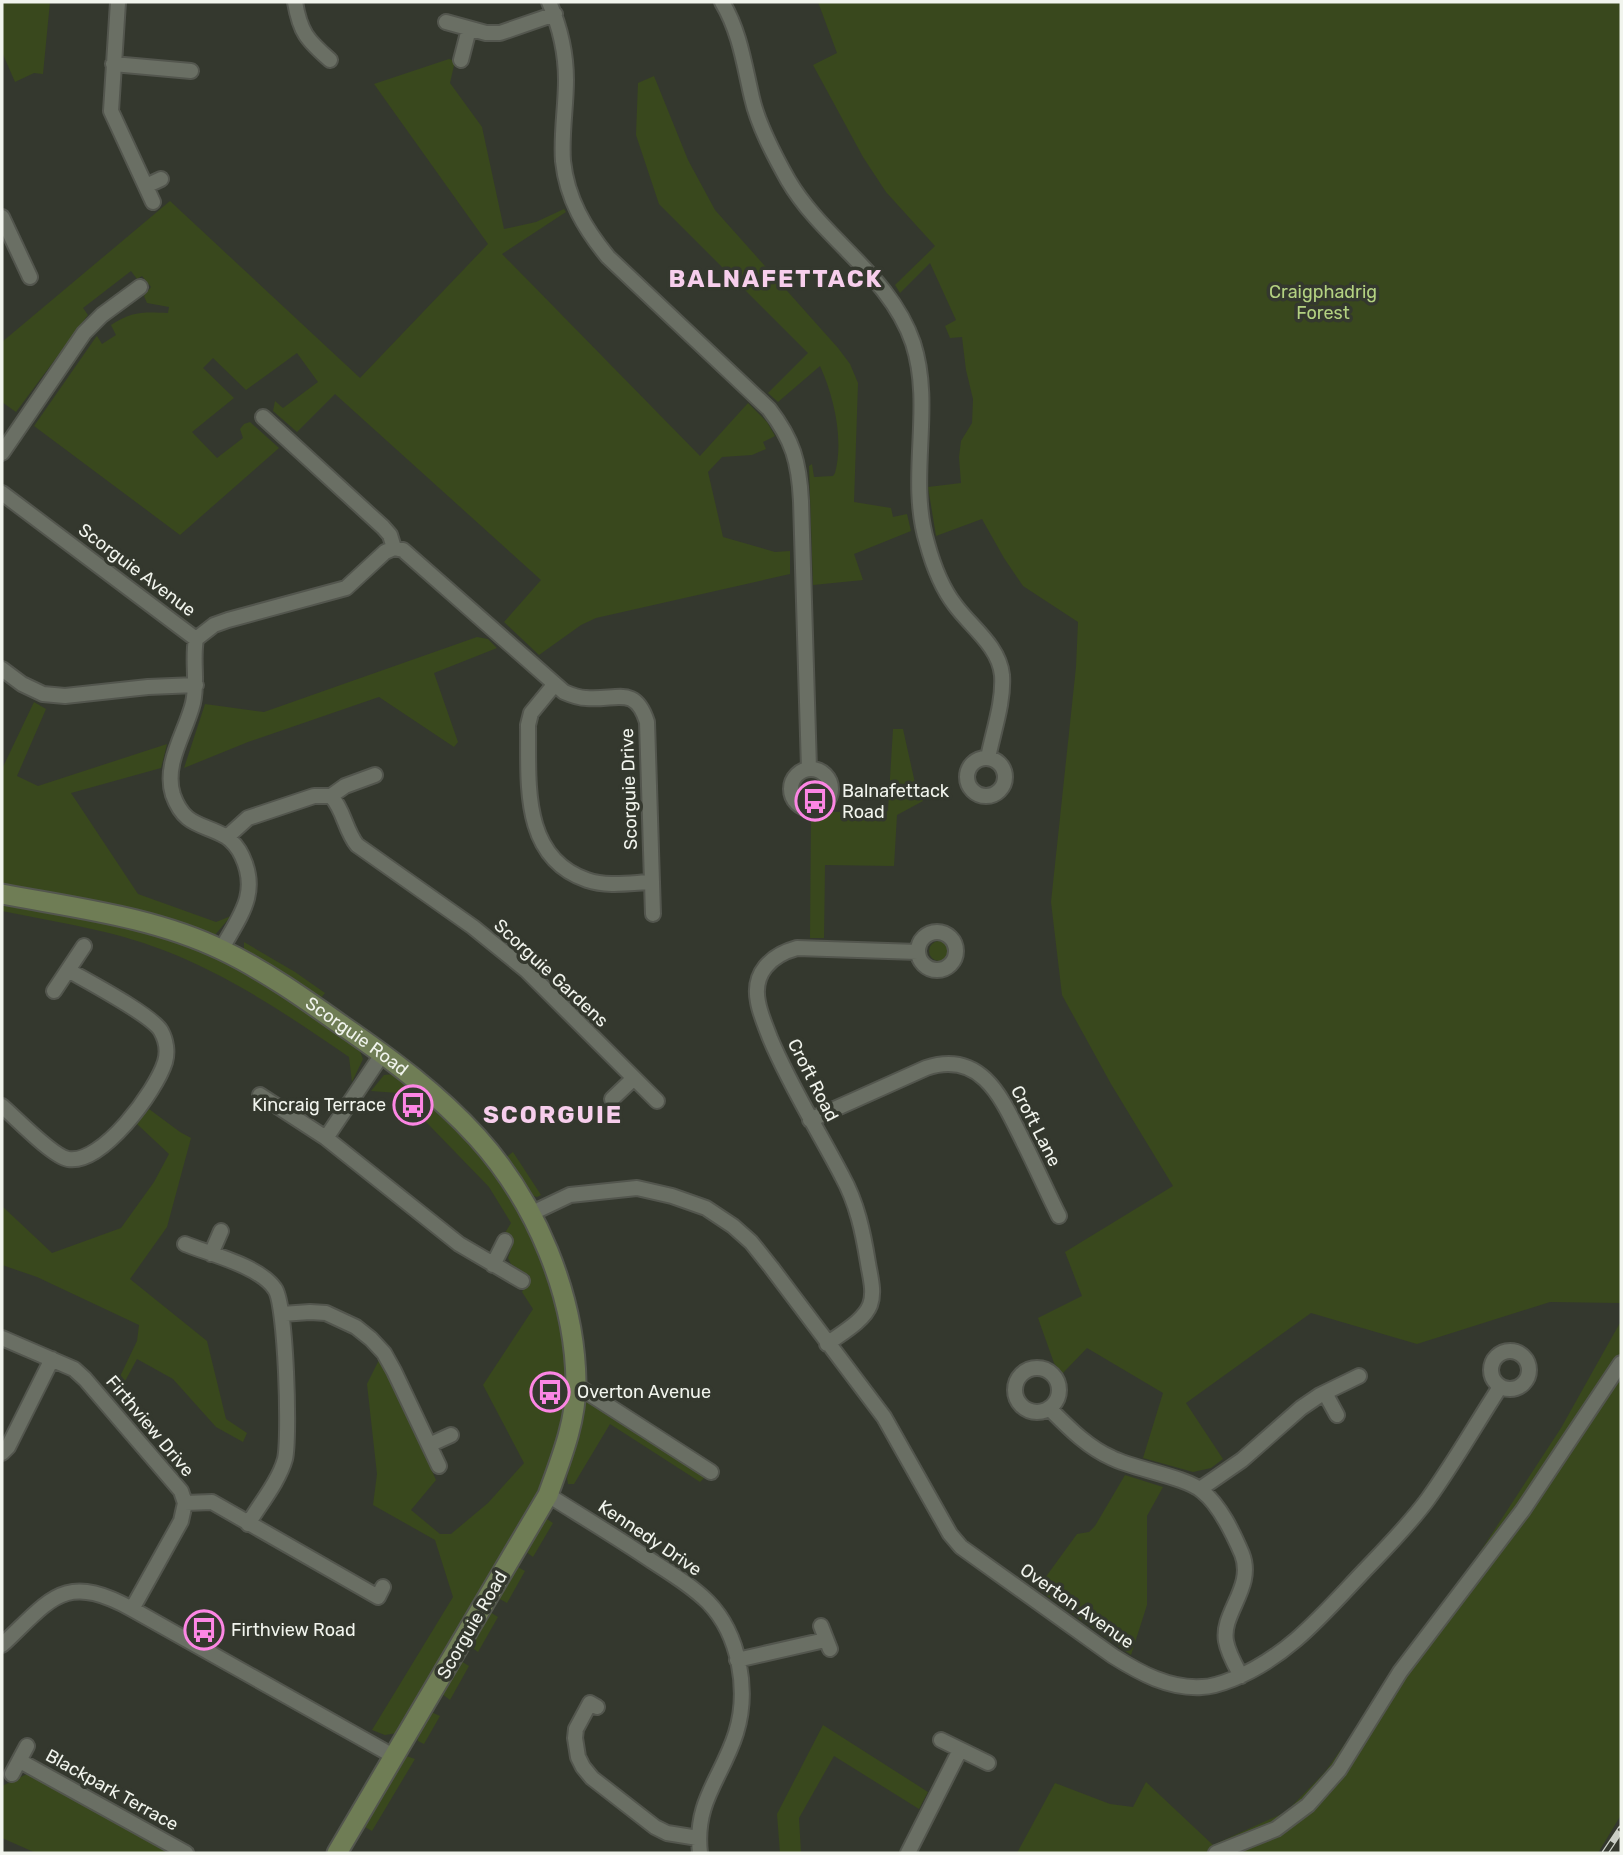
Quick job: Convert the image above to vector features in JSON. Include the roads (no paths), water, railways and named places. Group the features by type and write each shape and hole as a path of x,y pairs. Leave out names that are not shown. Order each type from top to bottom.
{"street":[{"path":"118,2 111,111 153,201"},
{"path":"295,2 300,29 330,60"},
{"path":"722,2 737,33 756,113 787,177 808,209 890,297 912,343 919,369 921,396 918,490 919,512 926,542 945,590 994,652 1002,673 1002,690 988,758"},
{"path":"446,23 486,33 500,33 552,8 565,59 564,162 577,212 608,257 768,408 783,428 794,452 799,472 809,769"},
{"path":"461,60 468,29"},
{"path":"113,64 183,70 175,86"},
{"path":"146,186 161,179"},
{"path":"2,218 30,277"},
{"path":"2,453 84,333 102,315 140,286"},
{"name":"Scorguie Drive","path":"263,417 383,527 390,535 394,548 403,550 412,557 554,685 564,692 587,698 623,696 635,699 643,709 647,722 653,914"},
{"name":"Scorguie Avenue","path":"2,493 197,639 193,704 174,759 172,793 187,819 227,837"},
{"path":"197,639 214,625 228,620 346,588 377,558 394,548"},
{"path":"2,669 22,684 43,694 65,696 196,685"},
{"path":"554,685 531,713 528,725 532,813 535,829 543,846 555,860 586,880 606,883 651,882"},
{"path":"222,950 246,906 250,888 249,871 240,851 227,837 237,825 248,818 314,796 331,796 345,786 374,775"},
{"name":"Scorguie Gardens","path":"331,796 357,845 473,927 526,970 657,1101"},
{"name":"Scorguie Road","path":"2,894 116,916 165,929 222,950 324,1012 383,1053 436,1096 495,1159 530,1214 561,1284 574,1348 576,1385 567,1444 548,1495 337,1853"},
{"path":"54,991 84,946"},
{"name":"Croft Road","path":"827,1344 870,1308 872,1288 863,1232 843,1177 810,1121 777,1055 758,1002 760,976 767,963 780,953 797,948 918,952"},
{"path":"2,1106 54,1152 65,1159 77,1160 102,1147 134,1115 166,1061 166,1045 161,1029 148,1018 68,970"},
{"path":"326,1138 383,1053"},
{"name":"Croft Lane","path":"810,1121 926,1068 944,1062 959,1063 974,1070 996,1091 1009,1112 1059,1216"},
{"path":"612,1099 633,1079"},
{"path":"260,1096 326,1138 459,1244 523,1281"},
{"name":"Overton Avenue","path":"530,1214 570,1195 637,1188 706,1208 751,1242 884,1417 950,1534 961,1547 1113,1656 1139,1672 1184,1687 1205,1688 1241,1676 1271,1659 1310,1629 1410,1522 1428,1499 1500,1387"},
{"path":"211,1254 221,1231"},
{"path":"494,1265 505,1241"},
{"path":"185,1244 250,1269 270,1282 280,1298 286,1449 281,1469 248,1524"},
{"path":"282,1314 326,1313 356,1327 372,1339 394,1371 439,1466"},
{"name":"Firthview Drive","path":"2,1338 74,1369 173,1480 185,1503 181,1521 132,1609"},
{"path":"2,1453 8,1447 52,1359"},
{"path":"1216,1853 1276,1829 1308,1805 1339,1770 1400,1672 1523,1510 1621,1363"},
{"path":"1200,1489 1242,1460 1301,1408 1359,1376"},
{"path":"576,1385 710,1472"},
{"path":"1325,1393 1337,1415"},
{"path":"1049,1408 1097,1451 1200,1489 1212,1501 1230,1529 1245,1567 1245,1577 1225,1639 1241,1676"},
{"path":"429,1445 451,1435"},
{"name":"Kennedy Drive","path":"548,1495 692,1587 710,1604 724,1623 742,1683 741,1711 730,1751 707,1794 698,1838 700,1853"},
{"path":"185,1503 212,1502 377,1597 383,1587"},
{"path":"2,1644 46,1603 68,1591 89,1590 109,1596 395,1757"},
{"path":"737,1660 825,1638"},
{"path":"597,1707 590,1703 576,1729 576,1748 583,1768 655,1827 667,1833 698,1838"},
{"path":"941,1740 988,1763"},
{"name":"Blackpark Terrace","path":"27,1746 16,1768 186,1853"},
{"path":"908,1853 960,1750"}],"railway":[{"path":"1605,1853 1621,1829"}],"place":[{"name":"Balnafettack Road","path":"815,801"},
{"name":"Kincraig Terrace","path":"413,1105"},
{"name":"Overton Avenue","path":"550,1392"},
{"name":"Firthview Road","path":"204,1630"}],"district":[{"name":"BALNAFETTACK","path":"776,279"},
{"name":"SCORGUIE","path":"553,1115"}],"park label":[{"name":"Craigphadrig Forest","path":"1323,302"}]}
